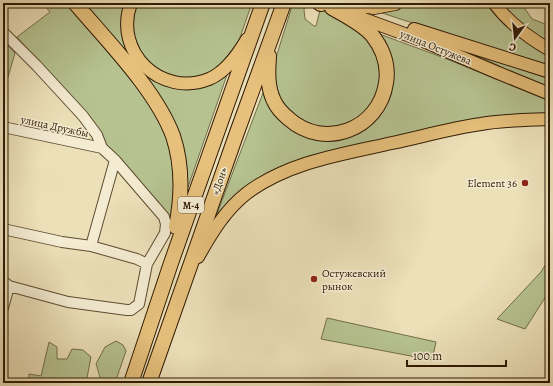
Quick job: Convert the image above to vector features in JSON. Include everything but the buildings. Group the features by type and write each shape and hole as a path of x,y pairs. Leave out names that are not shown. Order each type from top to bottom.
{"highway":[{"path":"76,3 146,89 165,118 173,136 181,181 179,209 171,263"},
{"name":"«Дон»","path":"131,383 171,263 263,3"},
{"name":"«Дон»","path":"149,383 284,3"},
{"path":"352,3 374,7 395,3"},
{"path":"272,35 269,55 269,79 270,90 277,107 293,123 309,132 332,134 348,131 364,122 381,101 386,86 387,65 381,49 371,34 353,19 329,4"}],"main road":[{"path":"131,3 128,13 127,30 128,39 134,53 143,65 154,74 175,82 199,82 210,79 231,62 254,28"},
{"path":"494,3 511,22 530,38 550,50"},
{"name":"улица Остужева","path":"329,4 550,72"},
{"name":"улица Остужева","path":"329,4 421,40 550,94"},
{"path":"186,277 218,223 231,208 252,189 282,173 308,163 481,124 505,121 550,119"}],"street":[{"path":"3,32 83,116 96,135 102,148 115,160 164,217 166,224 163,238 147,264 139,304 131,310 68,302 6,284 3,308"},
{"name":"улица Дружбы","path":"3,127 102,148"},
{"path":"91,246 115,160"},
{"path":"3,229 62,242 91,246 137,259 147,264"}],"green space":[{"path":"43,3 252,3 188,187 171,218 110,152 81,108 17,37 50,12"},
{"path":"293,3 305,3 305,19 314,26 316,26 320,10 550,101 550,115 303,160 215,219 274,64"},
{"path":"376,3 489,3 550,55 550,68 379,12"},
{"path":"499,3 521,3 532,19 550,26 550,44 528,31"},
{"path":"3,40 15,53 8,77 3,75"},
{"path":"474,54 550,79 550,88 522,77"},
{"path":"550,257 550,290 525,329 497,319 541,272"},
{"path":"327,318 436,342 432,360 321,339"},
{"path":"116,341 123,345 126,351 115,383 109,383 102,380 96,364 105,347"},
{"path":"49,342 57,347 57,359 67,359 72,349 83,350 91,357 86,383 28,383 29,374 41,376"}],"place":[{"name":"Element 36","path":"525,183"},
{"name":"Остужевский рынок","path":"314,279"}]}
